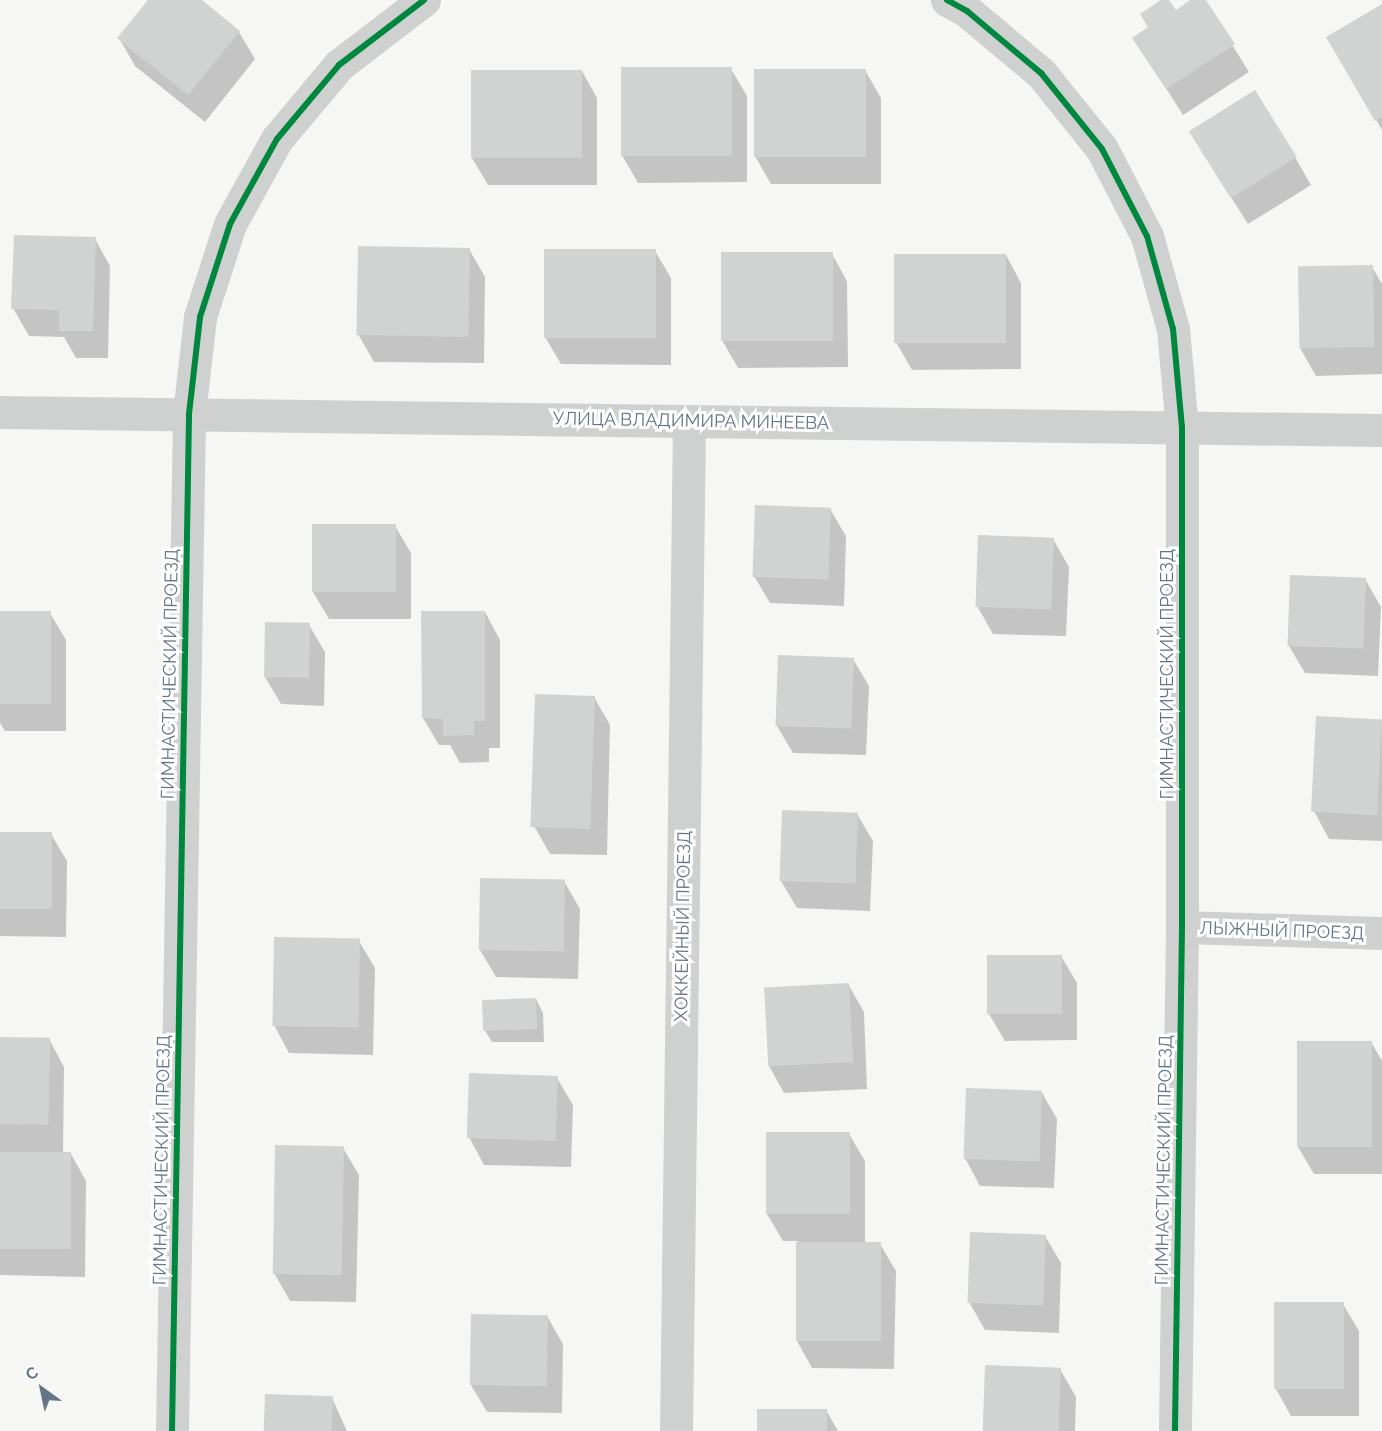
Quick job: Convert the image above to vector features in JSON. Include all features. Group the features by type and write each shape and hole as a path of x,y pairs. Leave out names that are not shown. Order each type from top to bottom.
{"street":[{"name":"ГИМНАСТИЧЕСКИЙ ПРОЕЗД","path":"172,1431 189,414 200,317 230,224 277,140 339,65 424,0"},
{"name":"ГИМНАСТИЧЕСКИЙ ПРОЕЗД","path":"947,0 967,11 1041,73 1102,149 1150,246 1173,329 1182,428 1182,927 1175,1431"},
{"name":"УЛИЦА ВЛАДИМИРА МИНЕЕВА","path":"0,412 1382,430"},
{"name":"ХОККЕЙНЫЙ ПРОЕЗД","path":"676,1431 689,421"},
{"name":"ЛЫЖНЫЙ ПРОЕЗД","path":"1182,927 1382,933"}],"building":[{"path":"148,0 202,0 240,31 188,95 117,38"},
{"path":"1161,0 1169,0 1176,10 1190,0 1206,0 1235,44 1166,89 1132,38 1148,27 1140,14"},
{"path":"1382,4 1382,117 1375,121 1326,37"},
{"path":"621,67 732,67 732,156 621,156"},
{"path":"754,69 866,69 866,157 754,157"},
{"path":"471,70 582,70 582,158 471,158"},
{"path":"1255,90 1297,157 1231,198 1189,131"},
{"path":"14,235 96,237 93,331 59,331 59,310 11,309"},
{"path":"358,246 470,248 468,337 356,335"},
{"path":"544,249 656,249 656,338 544,338"},
{"path":"721,252 833,252 833,341 721,341"},
{"path":"894,254 1006,254 1006,343 894,343"},
{"path":"1373,265 1374,347 1299,348 1298,266"},
{"path":"755,505 831,508 828,580 752,577"},
{"path":"312,524 396,524 396,592 312,592"},
{"path":"978,535 1054,538 1051,610 975,607"},
{"path":"1290,575 1366,578 1363,649 1288,646"},
{"path":"0,611 51,611 51,704 0,704"},
{"path":"421,611 485,611 485,721 474,721 474,735 443,736 443,719 422,718"},
{"path":"265,622 310,623 309,678 264,677"},
{"path":"778,655 854,658 851,729 776,726"},
{"path":"535,694 595,696 590,829 530,827"},
{"path":"1316,716 1382,719 1377,815 1311,812"},
{"path":"782,810 858,813 855,884 780,881"},
{"path":"0,832 52,832 52,909 0,909"},
{"path":"480,878 565,879 564,951 479,950"},
{"path":"274,937 360,939 358,1027 272,1026"},
{"path":"987,955 1062,955 1062,1014 987,1014"},
{"path":"849,983 853,1062 768,1066 764,987"},
{"path":"536,998 537,1029 483,1031 482,1000"},
{"path":"0,1037 50,1038 48,1125 0,1124"},
{"path":"1297,1041 1372,1041 1372,1147 1297,1147"},
{"path":"469,1073 558,1076 556,1141 467,1138"},
{"path":"966,1088 1042,1091 1039,1162 964,1159"},
{"path":"766,1132 850,1132 850,1214 766,1214"},
{"path":"275,1145 344,1146 342,1275 273,1274"},
{"path":"0,1152 71,1152 71,1249 0,1249"},
{"path":"970,1232 1046,1235 1043,1306 968,1303"},
{"path":"796,1242 881,1242 881,1341 796,1341"},
{"path":"1274,1302 1344,1302 1344,1389 1274,1389"},
{"path":"471,1314 548,1315 547,1386 470,1385"},
{"path":"985,1365 1061,1368 1059,1431 983,1431"},
{"path":"265,1394 333,1396 332,1431 264,1431"},
{"path":"757,1409 827,1409 827,1431 757,1431"}],"cycle path":[{"path":"172,1431 189,414 200,317 230,224 277,139 339,65 424,0"},
{"path":"947,0 967,11 1041,73 1102,149 1147,236 1173,329 1182,427 1182,927 1175,1431"}]}
